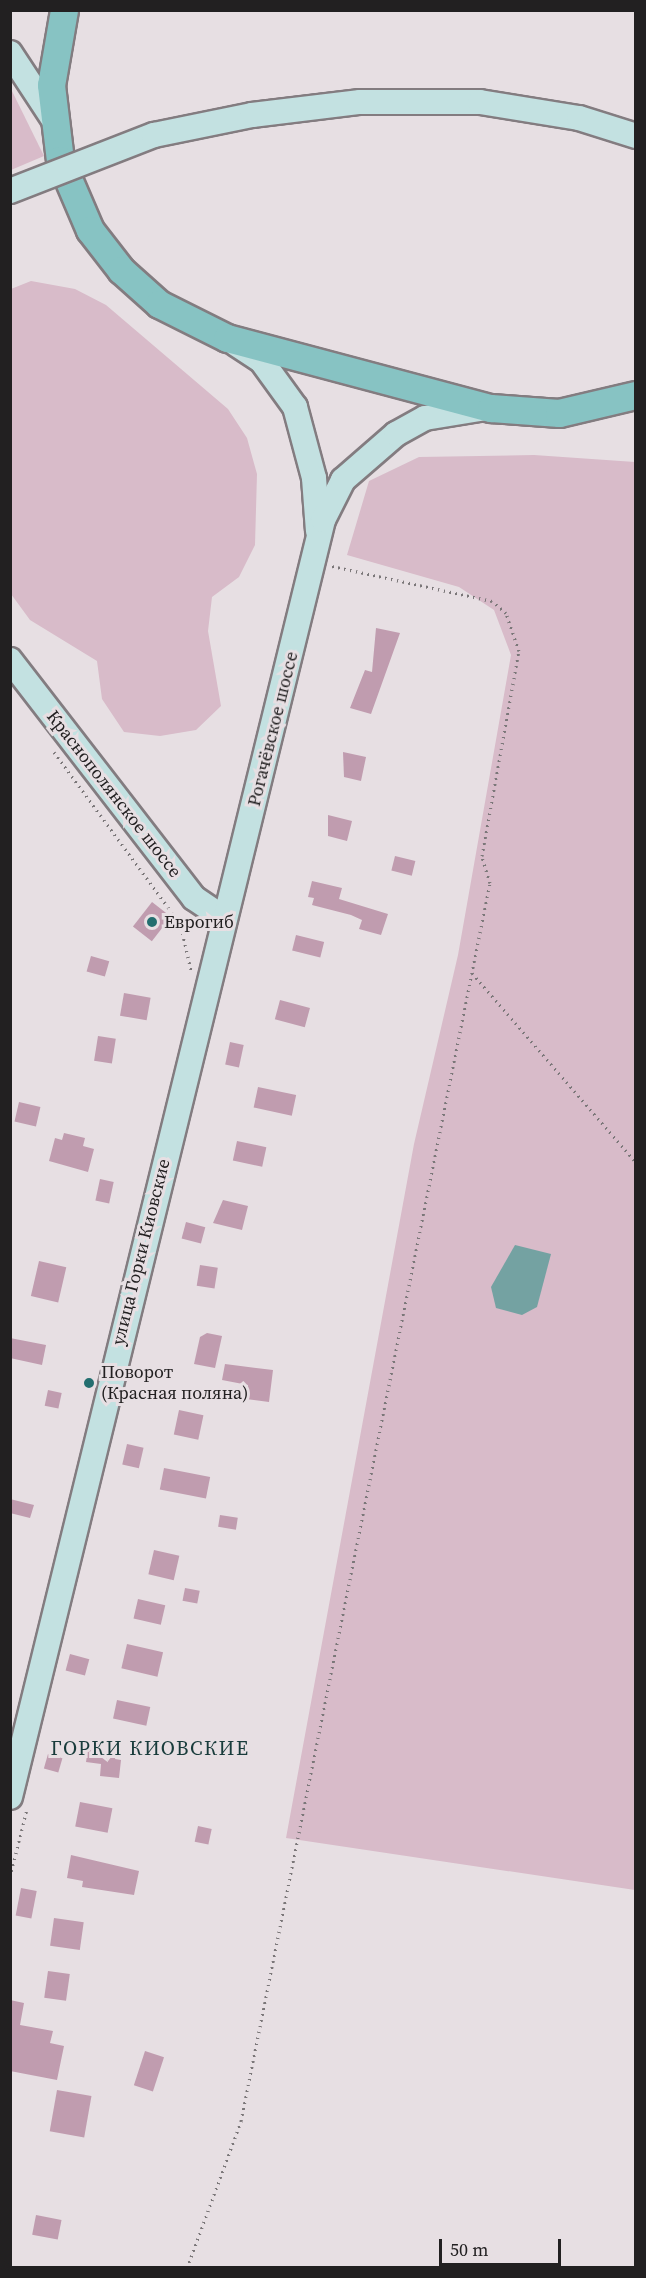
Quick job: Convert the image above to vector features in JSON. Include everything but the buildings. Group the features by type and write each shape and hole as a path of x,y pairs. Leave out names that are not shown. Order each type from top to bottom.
{"main road":[{"name":"Рогачёвское шоссе","path":"64,10 53,59 52,117 68,184 105,251 159,304 227,338 261,360 295,407 314,478 316,550"},
{"path":"10,53 52,117"},
{"path":"10,191 154,135 252,115 360,102 480,102 579,118 636,136"},
{"name":"Рогачёвское шоссе","path":"227,338 491,408 559,413 636,395"},
{"name":"Рогачёвское шоссе","path":"225,919 316,550 343,480 388,440 425,418 491,408"},
{"name":"Краснополянское шоссе","path":"10,660 194,898 225,919"},
{"name":"улица Горки Киовские","path":"10,1797 225,919"}],"path":[{"path":"187,2268 241,2121 489,884 482,856 519,651 515,630 492,601 316,550"},
{"path":"52,749 181,927 192,961 190,982"},
{"path":"471,973 636,1162"}],"shaded area":[{"path":"10,87 44,156 11,170 10,170"},
{"path":"31,281 75,289 106,305 228,409 247,438 257,474 255,545 239,577 212,597 208,631 221,706 196,730 160,736 124,732 102,699 97,661 30,620 11,594 11,289"},
{"path":"534,455 635,462 635,1890 286,1838 414,1144 458,955 511,655 494,610 459,587 347,555 369,481 419,457"}],"water":[{"path":"515,1245 551,1254 537,1307 522,1315 496,1308 491,1287"}],"place":[{"name":"Еврогиб","path":"152,922"},
{"name":"Поворот (Красная поляна)","path":"89,1383"}],"district":[{"name":"ГОРКИ КИОВСКИЕ","path":"150,1748"}]}
